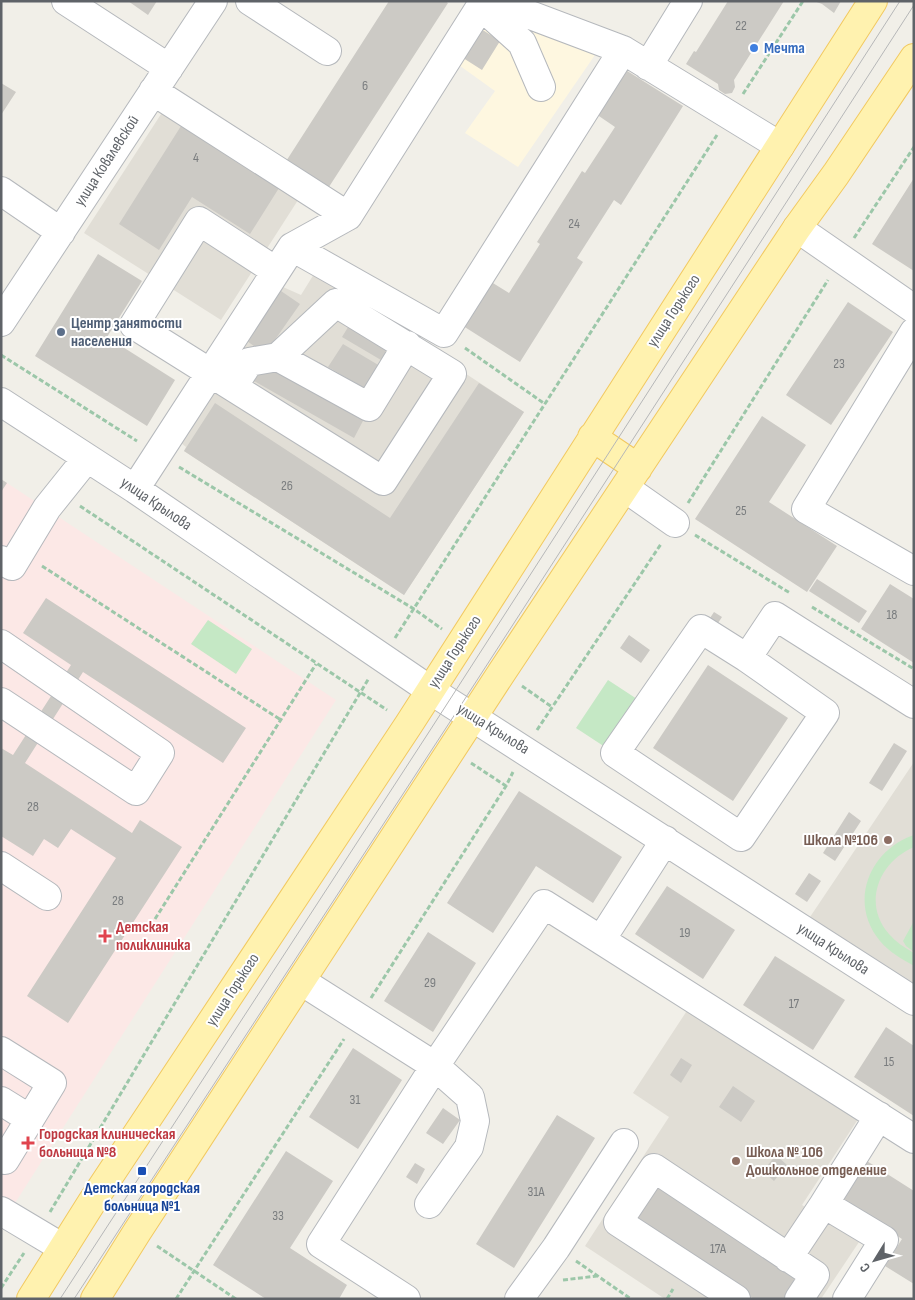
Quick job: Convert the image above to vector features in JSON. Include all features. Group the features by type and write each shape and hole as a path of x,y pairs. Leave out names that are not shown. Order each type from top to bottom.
{"main road":[{"name":"улица Горького","path":"31,1299 409,724 873,1"},
{"path":"95,1299 502,672 796,228 836,174 914,58"},
{"path":"592,437 632,478"}],"street":[{"path":"66,1 169,68"},
{"name":"улица Ковалевской","path":"1,322 213,1"},
{"path":"250,1 327,51"},
{"path":"648,66 688,1"},
{"path":"486,3 623,50 780,146"},
{"path":"486,3 522,43 540,87"},
{"path":"134,489 292,247 348,216 486,3"},
{"path":"292,247 444,333 623,50"},
{"path":"153,91 348,216"},
{"path":"1,191 61,232"},
{"path":"233,387 249,362 278,357 336,303 452,374 383,481 134,325 199,221 276,272"},
{"path":"796,228 914,308"},
{"path":"914,332 806,509 914,571"},
{"path":"278,357 369,407 407,345"},
{"name":"улица Крылова","path":"1,402 134,489 430,690 525,749 914,1001"},
{"path":"11,556 87,458"},
{"path":"632,478 676,523"},
{"path":"747,658 775,616 914,704"},
{"path":"701,629 747,658 825,713 741,837 614,753 701,629"},
{"path":"1,644 160,753 136,791 1,702"},
{"path":"601,940 664,840"},
{"path":"1,866 47,896"},
{"path":"406,1299 321,1244 435,1066 544,904 914,1138"},
{"path":"301,981 435,1066 470,1097 475,1121 468,1147 429,1204"},
{"path":"1,1050 52,1083 2,1163"},
{"path":"1,1101 30,1119"},
{"path":"788,1258 879,1116"},
{"path":"519,1299 556,1248 624,1143"},
{"path":"736,1299 618,1222 654,1168 815,1275 799,1299"},
{"path":"824,1204 884,1240 848,1299"},
{"path":"1,1211 63,1248"}],"path":[{"path":"176,1299 506,786 525,749 676,523 841,259 914,147"},
{"path":"444,333 545,404"},
{"path":"1,355 157,454 414,609 462,642"},
{"path":"60,492 316,664 409,724"},
{"path":"11,556 281,720"},
{"path":"156,919 316,664"},
{"path":"502,672 552,707"},
{"path":"451,751 506,786"},
{"path":"556,1248 631,1299"}],"shaded area":[{"path":"488,2 597,52 518,167 465,133 495,91 456,63"},
{"path":"165,108 300,197 221,320 84,233"},
{"path":"314,274 524,412 404,595 184,451 186,447 176,439 228,368 283,287 301,295"},
{"path":"1,479 336,700 1,1225"},
{"name":"Школа №106","path":"914,762 914,983 810,917"},
{"name":"Школа № 106 Дошкольное отделение","path":"692,1003 862,1113 802,1205 859,1242 821,1299 665,1299 585,1246 669,1117 633,1093"}],"green space":[{"path":"208,620 252,649 236,674 191,644"},
{"path":"608,680 637,699 605,747 576,728"},
{"path":"914,835 914,847 902,854 884,873 878,884 876,897 881,922 895,940 914,953 914,966 900,958 880,941 870,926 865,911 865,895 868,879 875,865 898,842"},
{"path":"914,921 914,952 903,941"}],"building":[{"path":"128,1 157,1 148,15"},
{"path":"389,1 445,1 448,3 325,193 283,166"},
{"path":"728,1 784,1 734,80 735,87 732,93 725,94 719,90 718,84 686,64 694,51 696,52"},
{"path":"814,1 841,1 834,13 822,4"},
{"path":"478,27 500,41 482,70 460,56"},
{"path":"624,69 683,106 621,205 614,200 577,258 583,262 520,362 460,324 488,280 509,293 540,244 537,242 582,171 585,173 615,127 596,114"},
{"path":"1,83 16,92 1,115"},
{"path":"181,126 279,188 250,234 192,197 159,250 119,224"},
{"path":"914,178 914,271 872,244"},
{"path":"98,254 142,281 107,337 175,380 147,426 35,356"},
{"path":"281,291 300,304 265,354 247,341"},
{"path":"848,302 893,332 831,425 786,395"},
{"path":"353,319 392,342 381,360 342,337"},
{"path":"343,344 380,366 366,389 328,367"},
{"path":"265,362 364,419 354,438 254,381"},
{"path":"479,383 524,412 404,595 184,451 215,403 390,518"},
{"path":"762,416 806,445 769,502 837,546 807,592 695,519"},
{"path":"1,479 7,483 1,492"},
{"path":"817,579 867,611 859,623 809,591"},
{"path":"890,584 914,599 914,663 861,629"},
{"path":"46,598 246,728 223,763 83,672 25,763 132,833 140,820 182,847 68,1023 27,996 116,858 71,829 58,848 44,839 33,856 1,836 1,748 13,755 71,665 23,633"},
{"path":"714,612 722,617 714,629 706,624"},
{"path":"629,635 650,650 641,663 620,648"},
{"path":"708,665 788,718 733,801 653,748"},
{"path":"894,743 907,751 882,791 869,783"},
{"path":"519,791 622,857 593,903 536,866 493,933 447,903"},
{"path":"849,812 861,821 835,861 823,853"},
{"path":"809,873 821,881 807,902 795,894"},
{"path":"667,886 735,930 703,979 635,934"},
{"path":"428,932 476,963 433,1032 384,1001"},
{"path":"775,956 845,1000 813,1050 743,1005"},
{"path":"886,1027 914,1046 914,1116 854,1077"},
{"path":"353,1048 402,1080 358,1149 309,1117"},
{"path":"681,1058 692,1065 681,1083 670,1075"},
{"path":"733,1086 755,1101 741,1122 719,1107"},
{"path":"443,1108 460,1120 443,1144 426,1133"},
{"path":"557,1115 595,1138 514,1268 476,1244"},
{"path":"286,1151 333,1181 290,1248 347,1285 339,1299 266,1299 213,1265"},
{"path":"776,1155 787,1165 774,1181 763,1171"},
{"path":"859,1156 914,1191 914,1284 885,1266 902,1239 834,1195"},
{"path":"415,1163 425,1169 417,1184 406,1177"},
{"path":"654,1181 805,1279 792,1299 754,1299 630,1218"}],"tram line":[{"path":"60,1299 427,735 900,1"},
{"path":"74,1299 914,5"}],"place":[{"name":"Мечта","path":"754,48"},
{"name":"Центр занятости населения","path":"61,332"},
{"name":"Школа №106","path":"888,840"},
{"name":"Детская поликлиника","path":"105,936"},
{"name":"Городская клиническая больница №8","path":"28,1143"},
{"name":"Школа № 106 Дошкольное отделение","path":"736,1161"},
{"name":"Детская городская больница №1","path":"142,1171"}]}
